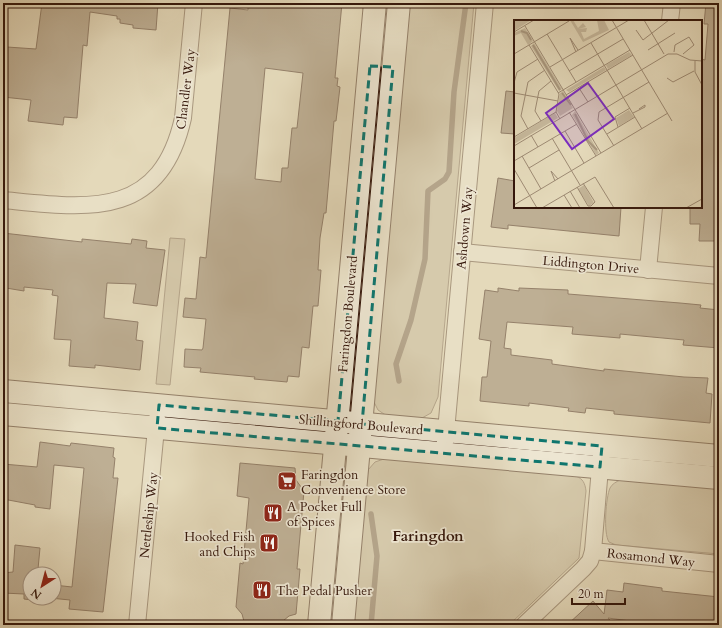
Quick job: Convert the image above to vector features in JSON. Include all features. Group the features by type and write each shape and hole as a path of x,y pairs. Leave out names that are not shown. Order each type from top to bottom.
{"street":[{"name":"Chandler Way","path":"3,200 79,206 98,205 118,201 150,182 162,168 172,152 179,136 183,118 194,3"},
{"name":"Faringdon Boulevard","path":"319,625 375,3"},
{"name":"Faringdon Boulevard","path":"343,625 399,3"},
{"name":"Ashdown Way","path":"444,454 485,3"},
{"path":"670,20 672,3"},
{"path":"370,66 393,67"},
{"path":"648,270 654,208"},
{"name":"Liddington Drive","path":"462,252 719,276"},
{"name":"Shillingford Boulevard","path":"3,391 719,456"},
{"name":"Nettleship Way","path":"137,625 158,405"},
{"name":"Shillingford Boulevard","path":"3,414 719,478"},
{"name":"Rosamond Way","path":"602,446 593,551 719,564"},
{"path":"524,625 583,570 590,561 593,551"}],"highlighted area":[{"path":"370,66 393,67 362,424 602,446 600,467 157,428 159,405 338,421"}],"shaded area":[{"path":"408,3 474,3 438,397 431,413 422,418 387,416 378,410 373,400"},
{"path":"170,238 185,239 170,385 156,384"},
{"path":"387,458 576,476 580,478 586,491 579,558 509,625 351,625 368,470 375,462"},
{"path":"620,480 719,488 719,554 616,545 609,542 606,531 607,499 611,487 614,483"}],"building":[{"path":"42,3 158,3 156,30 133,28 133,25 120,23 120,19 117,19 117,16 90,12 87,46 83,45 77,118 64,117 63,125 28,121 31,100 3,97 3,54 6,54 7,47 36,49"},
{"path":"248,3 342,3 335,78 338,78 337,86 340,87 336,121 334,121 326,213 324,213 320,238 318,270 321,270 318,306 313,306 309,348 302,347 299,377 288,376 287,382 254,379 255,377 200,372 201,368 184,367 185,349 202,350 203,348 206,319 183,317 185,298 196,299 200,257 206,258 230,8 248,10","holes":["265,68 303,73 297,128 292,128 288,168 282,168 281,182 255,179"]},
{"path":"706,3 719,3 719,241 699,241 700,224 690,224 690,208 702,208 702,59 705,60 708,24 704,24"},
{"path":"506,91 514,92 514,134 501,133"},
{"path":"498,178 514,181 514,208 621,208 619,236 508,225 508,229 491,227"},
{"path":"3,233 82,242 82,239 131,244 132,239 147,241 146,248 165,250 157,306 133,303 136,284 107,283 104,318 138,322 136,340 143,341 140,370 95,365 95,368 69,366 71,340 54,339 58,296 52,295 53,290 24,287 24,291 6,288 7,278 3,278"},
{"path":"498,288 519,291 519,288 568,290 568,294 701,305 700,308 719,310 719,348 683,345 684,340 620,334 620,338 572,334 573,327 507,322 504,348 511,349 511,355 552,360 552,364 604,371 604,369 708,378 706,393 712,394 710,423 614,414 614,411 586,408 585,413 568,411 569,408 529,403 529,406 480,401 482,377 487,377 491,341 479,339 485,290 498,292"},
{"path":"40,442 70,446 71,443 114,448 113,457 115,458 113,478 118,478 103,612 69,609 70,600 62,599 62,586 72,587 84,468 54,465 50,509 3,499 3,464 37,467"},
{"path":"240,463 295,468 296,480 304,491 297,569 300,569 296,614 289,616 278,625 245,625 242,614 236,607 240,563 243,564 249,498 237,496"},
{"path":"15,545 40,548 38,566 22,566 22,594 3,593 3,573 13,572"},
{"path":"624,583 662,588 662,591 719,597 719,625 660,625 608,618 614,625 567,625 593,601 604,614 607,590 623,592"}],"waterway":[{"path":"399,381 396,364 411,320 425,259 428,191 445,179 449,172 454,92 466,3"},
{"path":"371,514 377,556 371,625"}],"place":[{"name":"Faringdon Convenience Store","path":"287,481"},
{"name":"A Pocket Full of Spices","path":"273,513"},
{"name":"Hooked Fish and Chips","path":"269,543"},
{"name":"The Pedal Pusher","path":"262,590"}],"district":[{"name":"Faringdon","path":"428,536"}]}
